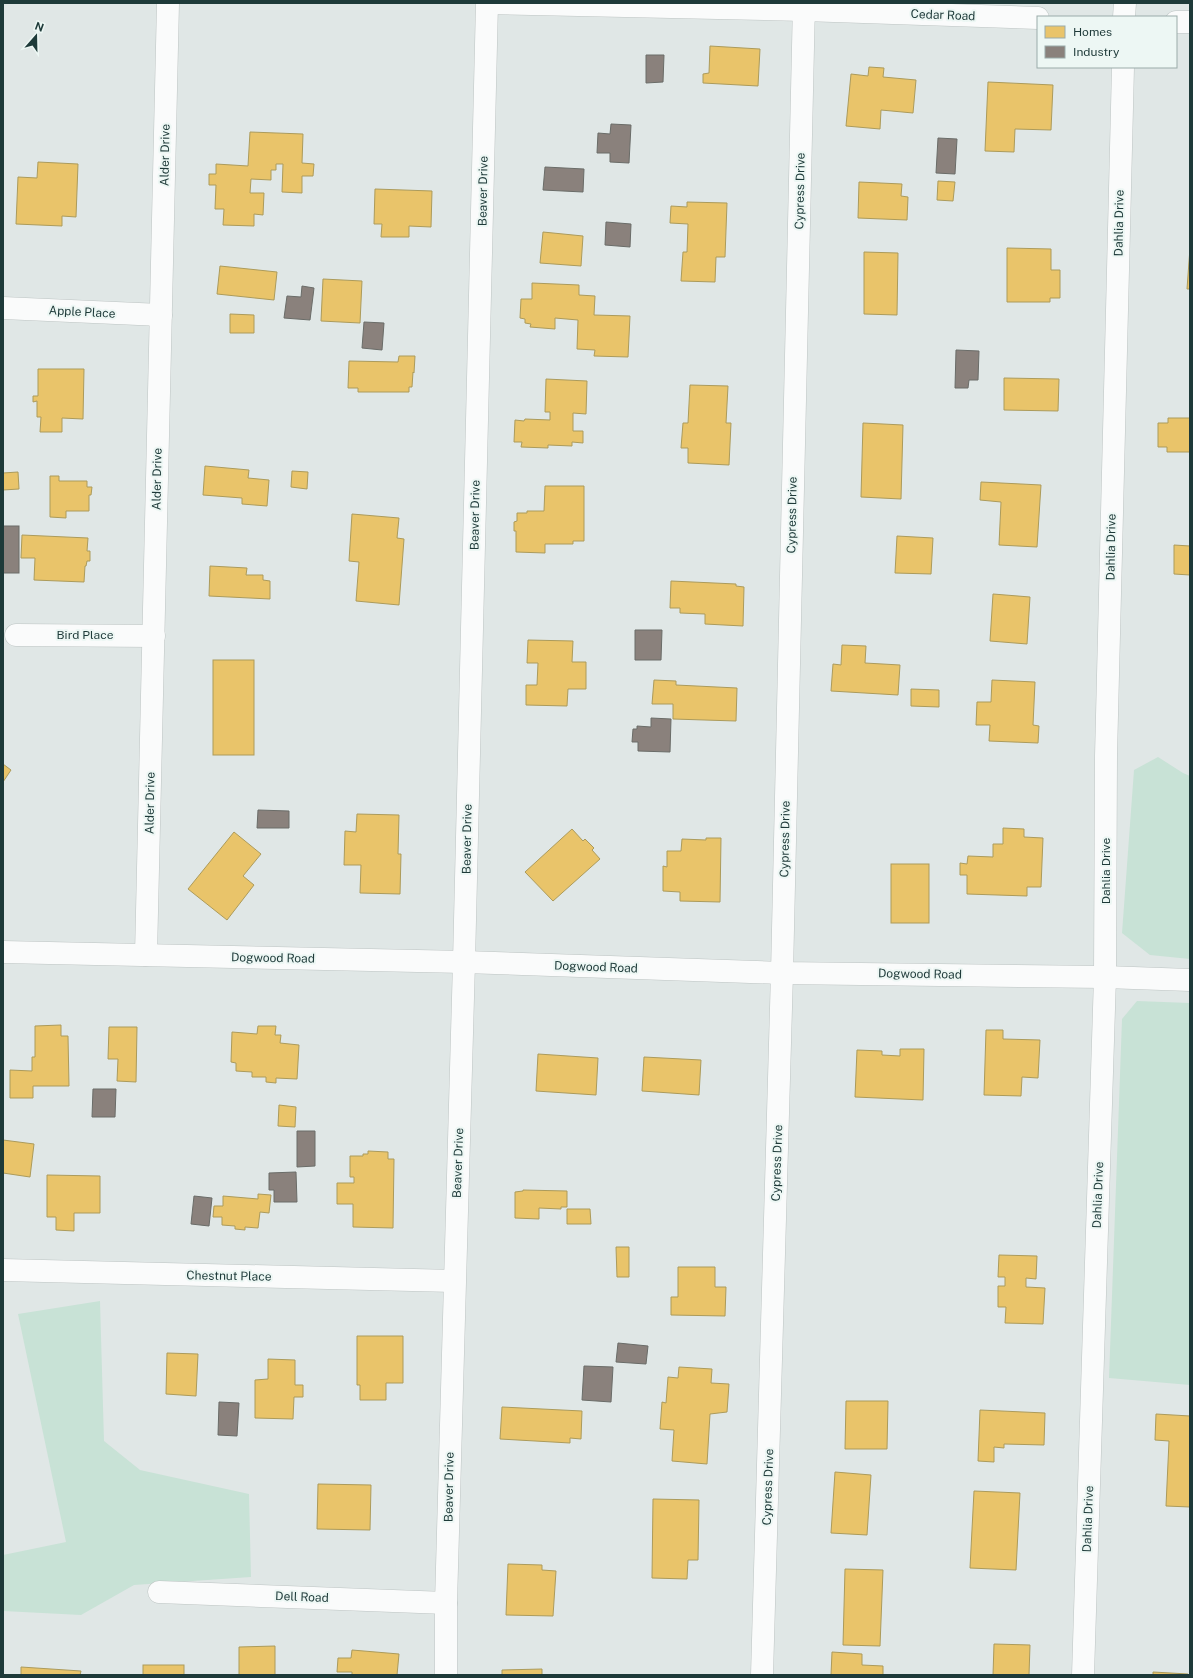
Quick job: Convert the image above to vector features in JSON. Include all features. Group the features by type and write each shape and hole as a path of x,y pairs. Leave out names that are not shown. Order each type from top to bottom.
{"street":[{"name":"Alder Drive","path":"146,955 168,3"},
{"name":"Cedar Road","path":"488,3 804,7 1037,18"},
{"name":"Beaver Drive","path":"446,1675 446,1603 454,1281 464,962 488,3"},
{"path":"1124,16 1125,3"},
{"name":"Cypress Drive","path":"762,1675 782,973 804,7"},
{"path":"1177,22 1190,22"},
{"name":"Dahlia Drive","path":"1083,1675 1105,977 1106,756 1123,68"},
{"name":"Apple Place","path":"3,308 161,315"},
{"name":"Bird Place","path":"16,635 154,636"},
{"name":"Dogwood Road","path":"3,952 464,962 782,973 1105,977 1190,980"},
{"name":"Chestnut Place","path":"3,1270 454,1281"},
{"name":"Dell Road","path":"158,1592 446,1603"}],"green space":[{"path":"1158,757 1190,776 1190,959 1150,955 1122,933 1134,770"},
{"path":"1137,1001 1190,1003 1190,1385 1109,1378 1122,1019"},
{"path":"100,1301 104,1441 140,1470 249,1494 251,1577 134,1585 81,1615 3,1611 3,1555 66,1542 18,1314"}],"building: Homes":[{"path":"710,46 760,49 758,86 703,83 703,74 709,73"},
{"path":"869,67 884,68 883,77 916,80 913,113 881,110 880,129 846,126 851,74 868,76"},
{"path":"988,82 1053,85 1051,130 1015,129 1014,152 985,151"},
{"path":"250,132 303,134 302,163 314,164 313,176 302,176 302,193 282,192 283,164 276,164 276,170 271,170 271,180 251,179 250,193 264,193 263,215 254,214 254,226 223,225 224,209 215,209 216,185 209,185 209,174 216,174 216,164 248,166"},
{"path":"38,162 78,164 76,217 62,216 62,226 16,224 18,177 37,178"},
{"path":"938,181 955,182 953,201 937,200"},
{"path":"859,182 902,184 901,196 908,197 907,220 858,218"},
{"path":"375,189 432,191 431,227 409,226 409,237 381,237 382,224 374,224"},
{"path":"687,202 727,203 725,257 716,257 715,282 681,281 683,252 687,252 688,224 670,223 671,206 687,207"},
{"path":"543,232 583,236 581,266 540,263"},
{"path":"1007,248 1051,249 1051,270 1060,270 1060,298 1050,298 1050,302 1007,302"},
{"path":"1190,248 1190,289 1187,289"},
{"path":"864,252 898,253 897,315 864,314"},
{"path":"220,266 277,272 274,300 217,294"},
{"path":"323,279 362,281 360,323 321,321"},
{"path":"532,283 579,285 579,295 595,296 594,315 630,316 628,357 594,356 595,350 577,349 578,320 555,318 555,329 530,327 531,324 525,323 525,319 520,318 521,299 532,299"},
{"path":"230,314 254,315 254,333 230,333"},
{"path":"399,356 415,356 412,387 409,387 409,392 358,392 358,388 348,388 349,361 398,362"},
{"path":"38,369 84,369 83,419 62,418 62,432 40,432 41,417 37,417 37,401 33,402 33,396 38,396"},
{"path":"1004,378 1059,379 1058,411 1004,410"},
{"path":"546,379 587,381 586,414 573,413 573,431 583,431 583,443 572,442 572,446 548,445 548,448 521,447 522,442 514,442 515,420 550,420 550,412 545,412"},
{"path":"690,385 728,386 726,423 731,423 729,465 688,463 688,448 681,448 683,423 688,423"},
{"path":"1168,418 1190,418 1190,452 1167,452 1167,447 1158,447 1158,423 1168,423"},
{"path":"863,423 903,425 901,499 861,497"},
{"path":"205,466 249,470 248,478 269,480 267,506 242,504 242,498 203,495"},
{"path":"292,471 308,472 307,489 291,487"},
{"path":"18,472 19,489 3,490 3,473"},
{"path":"50,476 59,476 59,481 87,481 87,487 92,487 91,495 89,495 89,511 66,511 66,518 50,517"},
{"path":"981,482 1041,485 1037,547 999,545 1001,502 980,500"},
{"path":"545,486 584,486 584,541 573,541 573,544 545,544 545,553 516,552 516,531 514,531 514,522 517,521 517,513 527,513 527,511 544,511"},
{"path":"352,514 399,518 397,538 404,539 399,605 356,601 359,562 349,561"},
{"path":"22,535 88,538 87,551 90,551 90,561 87,561 85,566 84,582 34,580 35,558 21,558"},
{"path":"897,536 933,538 931,574 895,573"},
{"path":"1174,545 1190,546 1190,575 1174,574"},
{"path":"210,566 247,568 246,575 263,575 263,580 270,581 270,599 209,596"},
{"path":"671,581 736,584 736,586 744,587 743,626 705,624 705,614 680,613 680,608 670,608"},
{"path":"993,594 1030,597 1027,644 990,641"},
{"path":"528,640 573,641 572,662 586,662 586,689 568,689 567,706 526,705 526,685 537,685 538,663 527,663"},
{"path":"842,645 866,646 865,663 900,665 898,695 831,691 833,664 841,665"},
{"path":"213,660 254,660 254,755 213,755"},
{"path":"654,680 676,681 676,685 737,688 736,721 673,719 673,704 652,704"},
{"path":"992,680 1035,682 1033,725 1039,726 1038,743 989,741 990,725 976,725 977,702 991,702"},
{"path":"911,689 939,690 939,707 911,706"},
{"path":"3,764 11,770 3,782"},
{"path":"357,814 399,815 398,854 401,854 400,894 360,893 361,865 344,865 345,831 356,832"},
{"path":"1003,828 1024,829 1024,837 1043,838 1041,887 1027,887 1027,896 967,894 967,875 960,875 960,863 967,864 968,856 993,857 993,844 1003,844"},
{"path":"572,829 583,841 585,839 594,848 592,850 600,859 553,901 525,872"},
{"path":"234,832 261,854 243,876 254,885 227,920 188,889"},
{"path":"706,838 721,838 720,902 680,901 680,892 663,891 663,866 667,867 667,851 681,851 682,839 706,840"},
{"path":"891,864 929,864 929,923 891,923"},
{"path":"61,1025 61,1036 68,1036 69,1086 33,1086 33,1098 10,1098 10,1070 32,1071 32,1057 35,1057 35,1026"},
{"path":"258,1026 276,1026 275,1035 281,1035 280,1043 299,1045 297,1079 276,1078 276,1083 266,1082 266,1077 252,1077 252,1072 236,1071 236,1063 231,1062 232,1032 257,1034"},
{"path":"109,1027 137,1027 136,1082 117,1081 118,1059 108,1059"},
{"path":"986,1030 1003,1030 1003,1039 1040,1040 1038,1078 1022,1077 1021,1096 984,1095"},
{"path":"900,1049 924,1049 923,1100 855,1097 857,1050 882,1051 882,1055 900,1056"},
{"path":"538,1054 598,1058 596,1095 536,1091"},
{"path":"644,1057 701,1060 699,1095 642,1091"},
{"path":"279,1105 296,1107 295,1127 278,1126"},
{"path":"3,1140 34,1144 30,1177 3,1173"},
{"path":"368,1151 388,1152 388,1159 394,1159 393,1228 353,1227 353,1204 337,1204 337,1183 354,1183 354,1177 350,1177 350,1156 363,1156 363,1154 368,1154"},
{"path":"47,1175 100,1176 100,1213 74,1213 74,1231 56,1230 56,1217 47,1217"},
{"path":"523,1190 567,1191 567,1207 561,1207 561,1209 539,1208 539,1219 515,1218 515,1192"},
{"path":"258,1194 271,1195 269,1213 260,1212 258,1228 245,1227 245,1230 235,1229 235,1226 222,1225 222,1217 213,1217 214,1206 223,1206 223,1196 258,1199"},
{"path":"567,1209 590,1209 591,1224 567,1224"},
{"path":"616,1247 629,1247 629,1277 617,1277"},
{"path":"999,1255 1037,1256 1036,1279 1026,1278 1026,1287 1045,1288 1043,1324 1005,1323 1006,1307 998,1307 998,1286 1005,1286 1005,1277 998,1277"},
{"path":"678,1267 715,1267 715,1287 726,1287 725,1316 671,1315 671,1297 678,1297"},
{"path":"357,1336 403,1336 403,1383 386,1383 386,1400 360,1400 360,1385 357,1385"},
{"path":"167,1353 198,1354 196,1396 166,1394"},
{"path":"268,1359 295,1360 295,1385 303,1385 303,1397 294,1397 293,1419 255,1418 255,1380 268,1379"},
{"path":"679,1367 712,1369 711,1383 729,1384 727,1412 710,1414 707,1464 672,1461 674,1430 660,1429 662,1402 666,1403 668,1377 678,1378"},
{"path":"846,1401 888,1401 887,1449 845,1449"},
{"path":"502,1407 582,1411 581,1439 570,1438 570,1443 500,1439"},
{"path":"980,1410 1045,1413 1044,1445 1004,1444 1004,1448 994,1447 994,1462 978,1461"},
{"path":"1156,1414 1190,1416 1190,1507 1166,1506 1169,1441 1155,1440"},
{"path":"835,1472 871,1475 867,1535 831,1533"},
{"path":"318,1484 371,1485 370,1530 317,1529"},
{"path":"974,1491 1020,1493 1016,1570 970,1568"},
{"path":"653,1499 699,1500 698,1560 688,1560 687,1579 652,1578"},
{"path":"508,1564 542,1565 542,1570 556,1571 553,1616 506,1615"},
{"path":"845,1569 883,1570 880,1646 843,1645"},
{"path":"994,1644 1030,1645 1029,1675 993,1675"},
{"path":"275,1646 275,1675 239,1675 239,1647"},
{"path":"352,1650 399,1654 397,1675 352,1675 352,1672 337,1672 338,1658 351,1658"},
{"path":"832,1652 862,1654 862,1665 883,1666 883,1675 831,1675"},
{"path":"143,1665 184,1665 184,1675 143,1675"},
{"path":"21,1667 81,1671 80,1675 21,1675"},
{"path":"542,1669 542,1675 502,1675 502,1670"},
{"path":"1153,1672 1188,1674 1188,1675 1153,1675"}],"building: Industry":[{"path":"646,55 664,55 663,82 646,83"},
{"path":"611,124 631,125 629,163 610,162 610,153 597,153 598,133 610,134"},
{"path":"938,138 957,139 955,174 936,173"},
{"path":"545,167 584,169 583,192 543,190"},
{"path":"606,222 631,224 630,247 605,245"},
{"path":"302,286 314,288 310,320 284,318 287,296 301,297"},
{"path":"364,322 384,323 382,350 362,348"},
{"path":"956,350 979,351 978,380 969,380 968,388 955,388"},
{"path":"3,526 19,526 19,573 3,573"},
{"path":"635,630 662,630 661,660 635,660"},
{"path":"651,718 671,719 670,752 638,751 638,742 632,742 633,729 637,729 637,726 651,727"},
{"path":"258,810 289,811 289,828 257,828"},
{"path":"93,1089 116,1089 115,1117 92,1117"},
{"path":"297,1131 315,1131 315,1166 297,1167"},
{"path":"296,1172 297,1202 274,1202 274,1190 269,1190 269,1173"},
{"path":"194,1196 212,1198 209,1226 191,1224"},
{"path":"618,1343 648,1346 646,1364 616,1362"},
{"path":"584,1366 613,1367 611,1402 582,1400"},
{"path":"219,1402 239,1403 237,1436 218,1435"}]}
